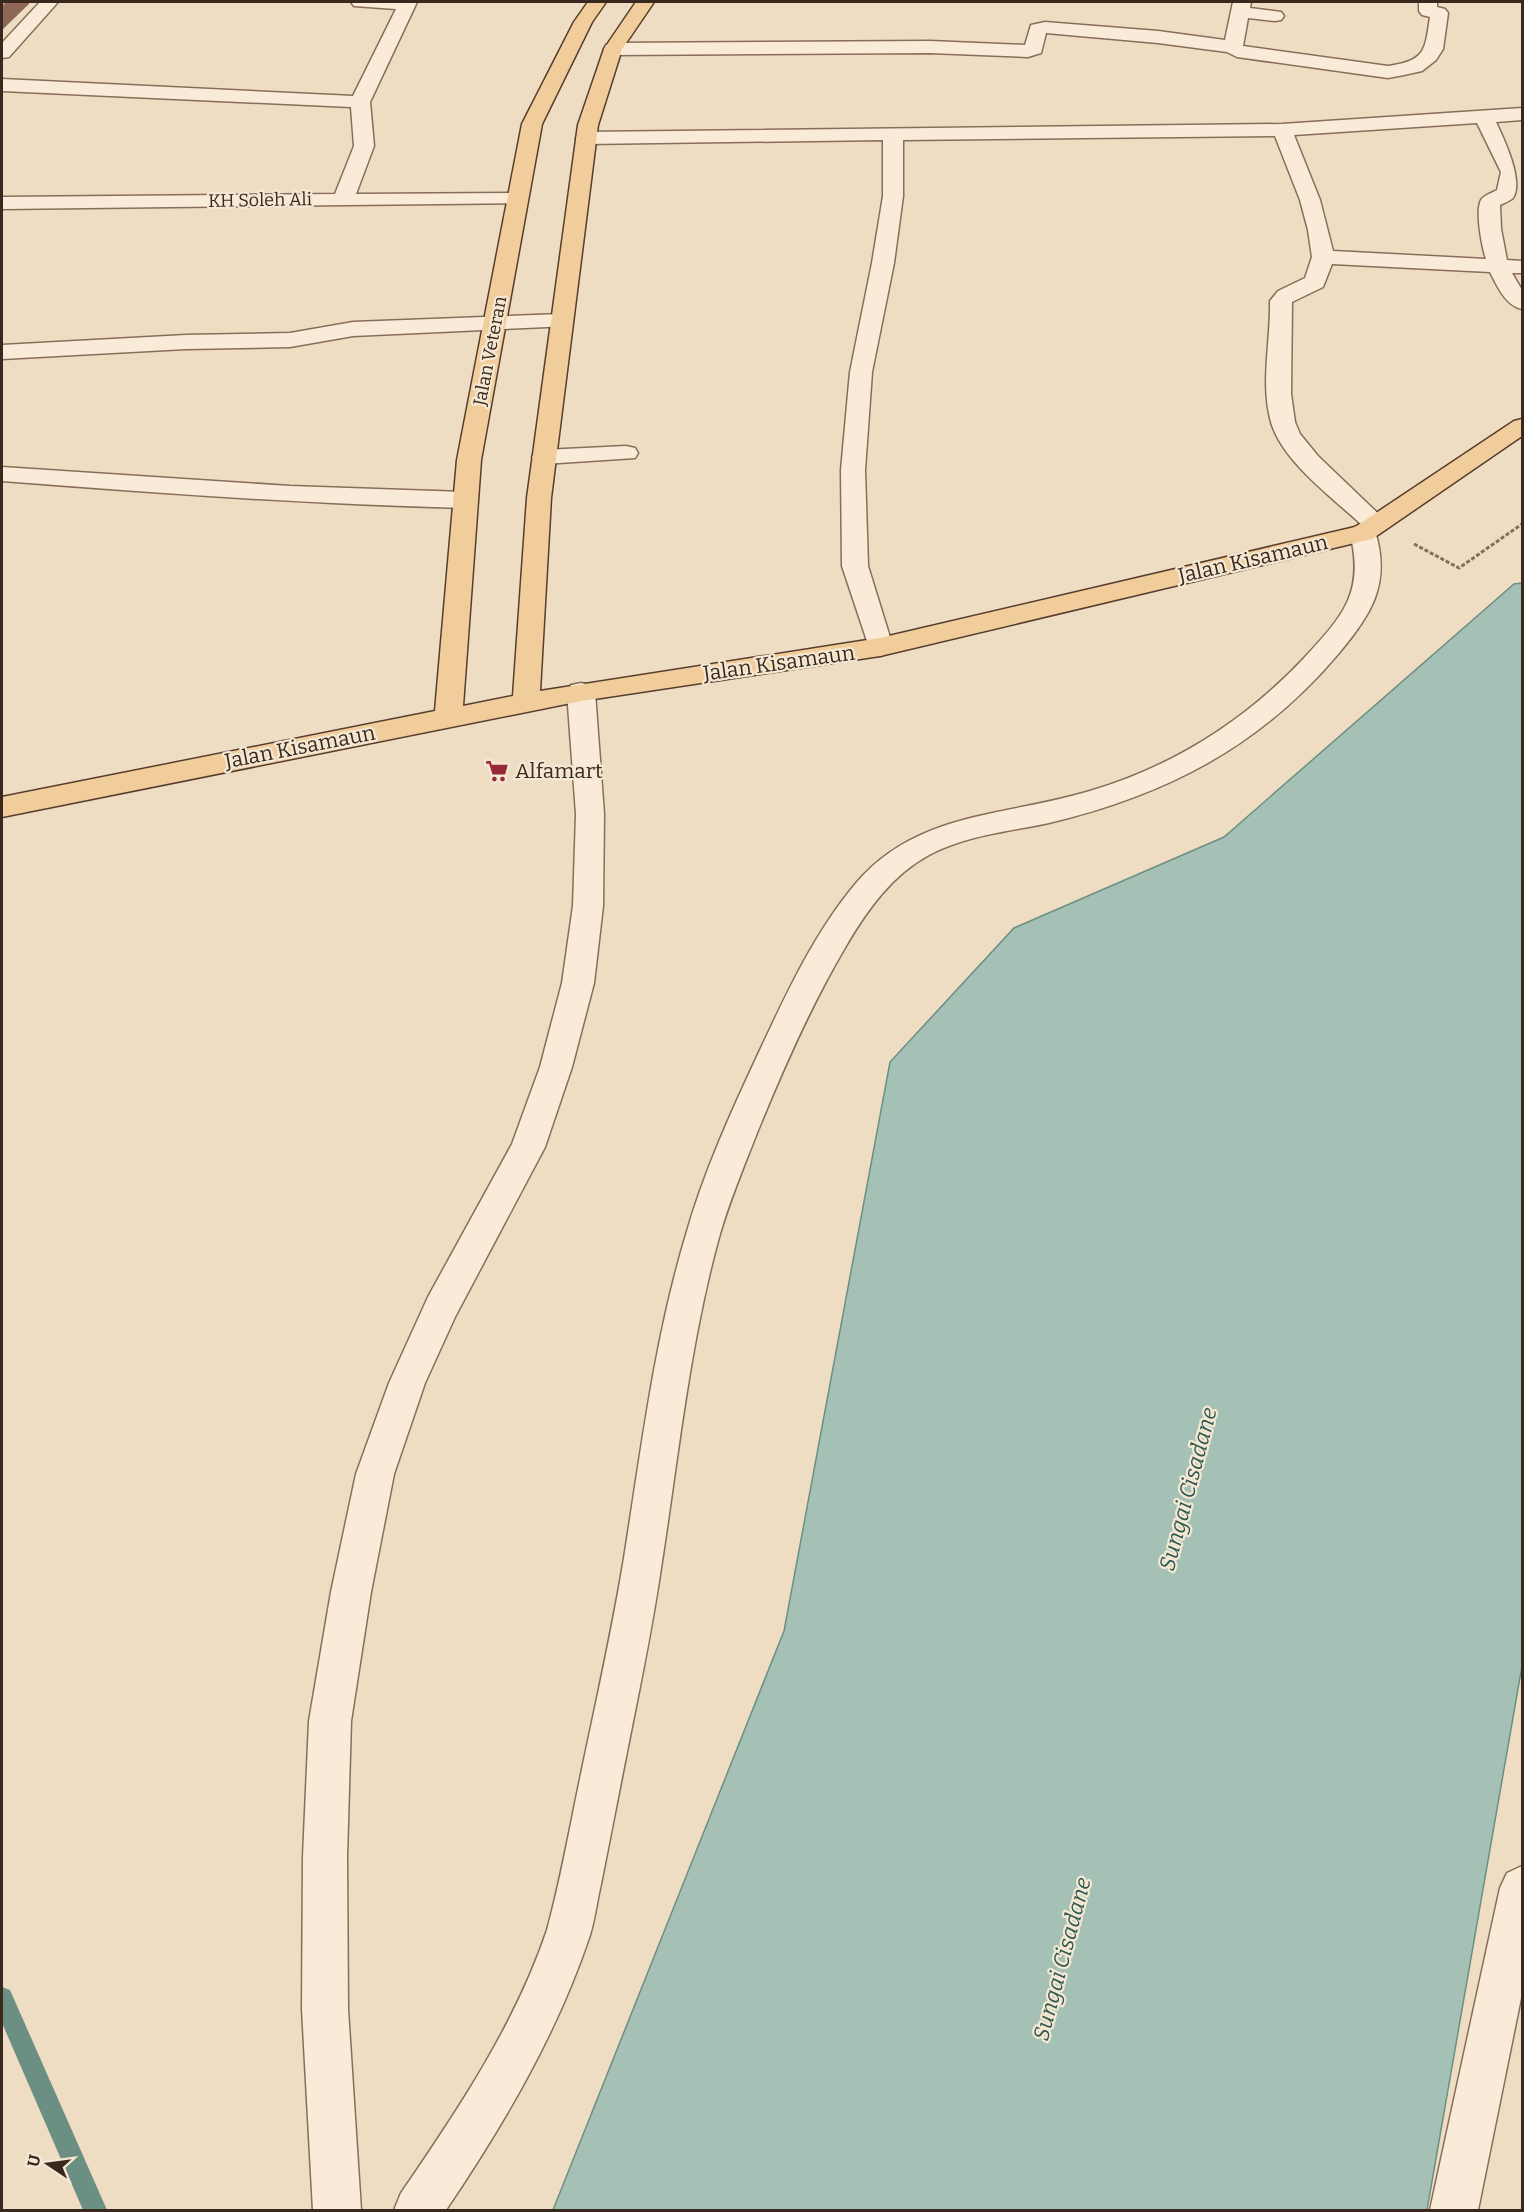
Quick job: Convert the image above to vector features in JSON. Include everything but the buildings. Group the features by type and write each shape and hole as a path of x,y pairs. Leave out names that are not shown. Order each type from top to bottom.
{"main road":[{"name":"Jalan Veteran","path":"448,717 469,460 532,124 583,22 597,2"},
{"path":"526,704 539,498 586,138 613,49 645,2"},
{"name":"Jalan Kisamaun","path":"2,807 581,692 880,647 1370,529 1522,426"}],"street":[{"path":"2,53 49,2"},
{"path":"343,200 364,146 360,102 407,3 360,2"},
{"path":"613,49 930,47 1028,51 1034,49 1037,29 1045,27 1158,37 1233,47 1237,51 1388,72 1404,70 1425,61 1436,47 1439,13 1428,11 1428,2"},
{"path":"1233,47 1241,7 1275,16"},
{"path":"2,85 360,102"},
{"path":"586,138 1282,130 1522,114"},
{"path":"1483,116 1510,172 1507,193 1490,202 1497,266 1510,290 1522,303"},
{"path":"418,2211 461,2147 535,2017 569,1933 634,1611 676,1339 702,1237 731,1156 776,1048 835,938 860,898 896,860 926,843 963,830 1051,811 1127,791 1198,760 1234,736 1298,683 1356,616 1371,576 1370,529 1298,448 1283,423 1280,378 1281,301 1286,296 1315,282 1323,257 1310,200 1282,130"},
{"path":"880,647 855,566 852,470 861,372 883,263 893,196 893,134"},
{"name":"KH Soleh Ali","path":"2,203 518,199"},
{"path":"1323,257 1522,268"},
{"path":"2,352 186,342 290,340 353,329 561,321"},
{"path":"544,457 626,453"},
{"path":"2,474 247,492 373,499 464,500"},
{"path":"337,2211 325,2009 325,1857 330,1721 351,1592 375,1474 407,1383 441,1308 528,1147 556,1067 578,983 588,906 590,814 581,692"},
{"path":"1454,2211 1522,1888"}],"path":[{"path":"1370,529 1459,568 1522,524"}],"water":[{"name":"Sungai Cisadane","path":"1522,583 1522,1666 1427,2210 553,2210 784,1631 890,1062 1014,928 1224,837 1514,584"}],"waterway":[{"path":"2,1998 95,2210"}],"place":[{"name":"Alfamart","path":"497,771"}]}
